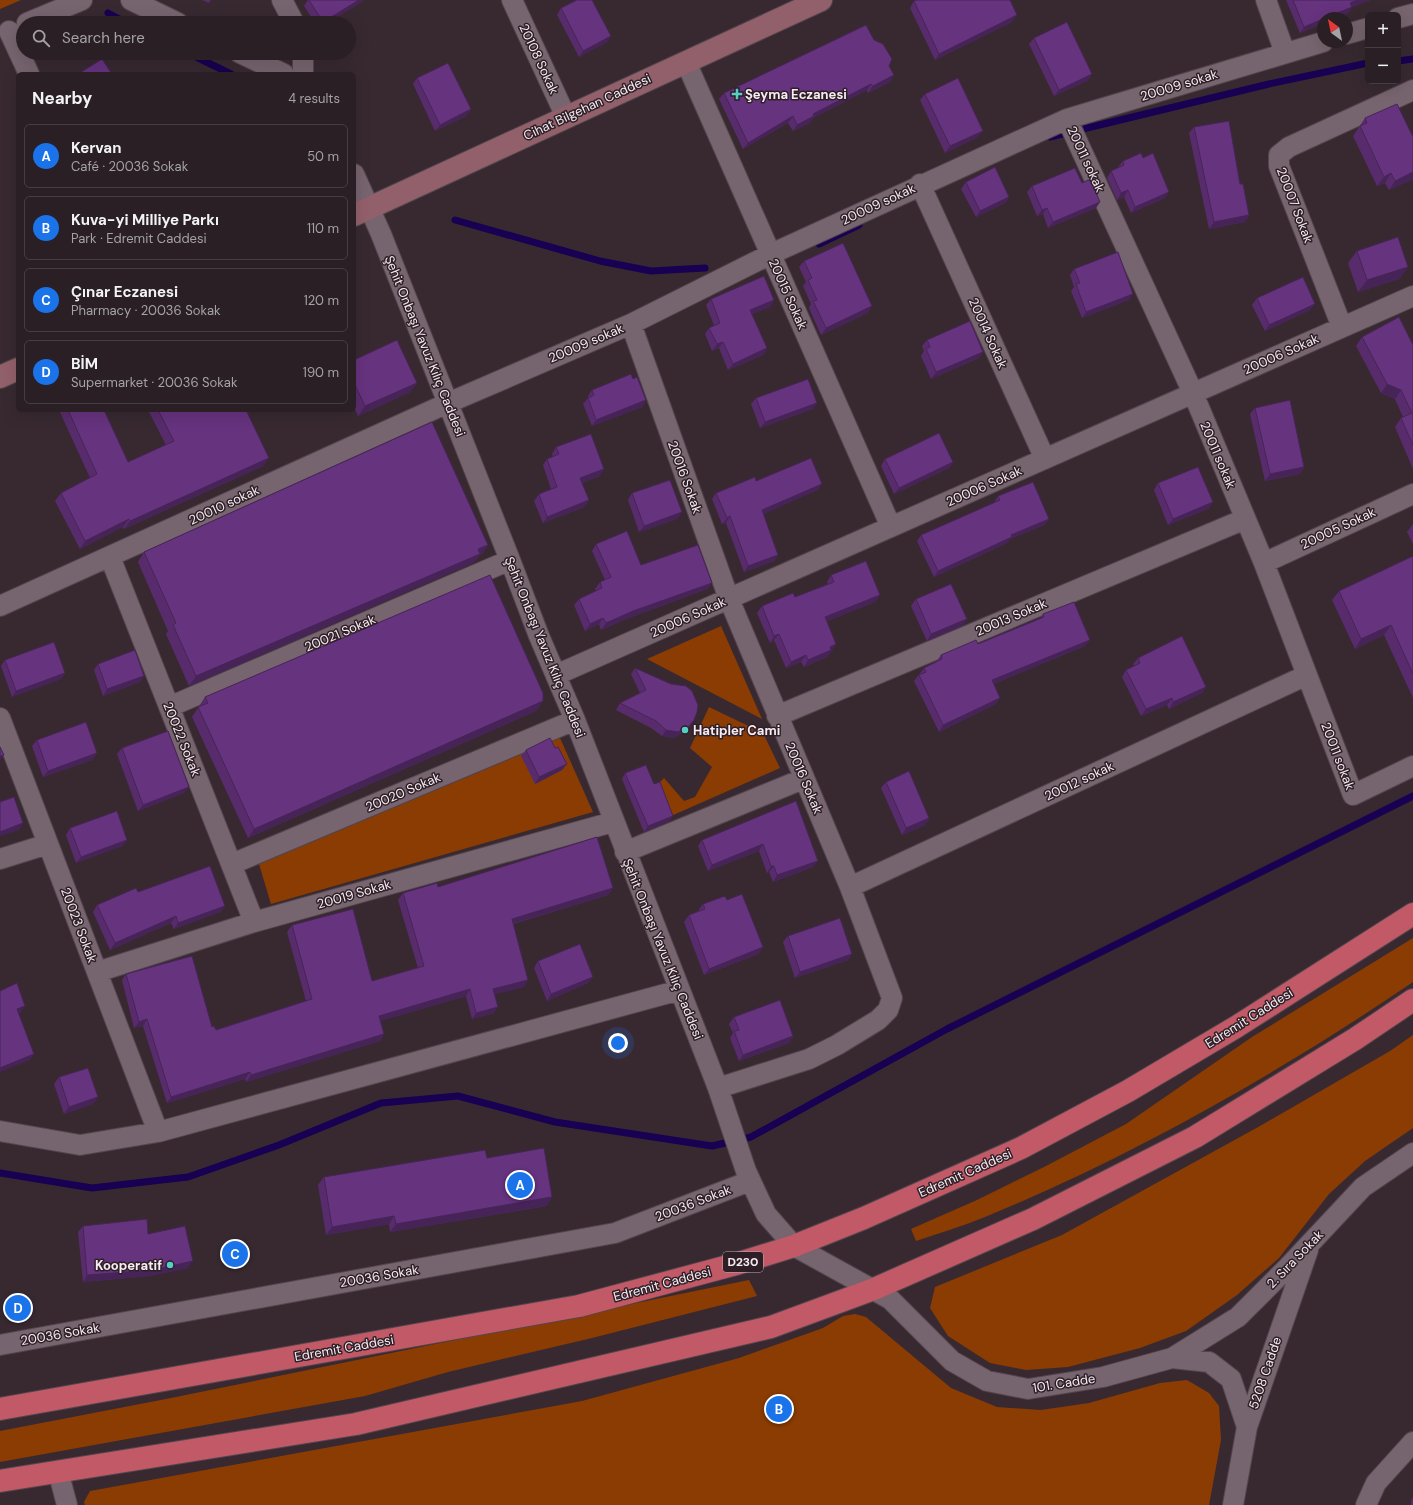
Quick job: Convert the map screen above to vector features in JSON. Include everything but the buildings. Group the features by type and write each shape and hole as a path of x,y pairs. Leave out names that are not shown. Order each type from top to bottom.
{"highway":[{"name":"Edremit Caddesi","path":"0,1409 580,1306 736,1264 794,1246 864,1218 1021,1148 1128,1091 1236,1027 1413,914"},
{"path":"0,1481 356,1424 771,1326 874,1289 1033,1219 1195,1137 1355,1039 1413,1000"}],"main road":[{"name":"Cihat Bilgehan Caddesi","path":"362,211 686,62 792,6 821,0"},
{"path":"0,377 16,370"}],"street":[{"path":"44,16 82,0"},
{"path":"131,0 164,16"},
{"path":"282,0 290,16"},
{"name":"20108 Sokak","path":"512,0 566,117"},
{"path":"1266,0 1285,53"},
{"path":"1401,17 1413,14"},
{"path":"1353,32 1365,29"},
{"path":"11,30 16,42"},
{"name":"20009 sokak","path":"448,403 631,324 770,254 1068,120 1317,44"},
{"path":"23,60 28,72"},
{"path":"255,60 280,72"},
{"path":"303,60 303,72"},
{"name":"20015 Sokak","path":"686,62 891,527"},
{"name":"20007 Sokak","path":"1342,327 1279,166 1279,155 1289,147 1413,90"},
{"name":"20011 sokak","path":"1068,120 1193,393 1264,563 1353,795 1413,766"},
{"name":"Şehit Onbaşı Yavuz Kılıç Caddesi","path":"356,183 362,211 448,403 539,636 575,720 613,822 718,1088 748,1176 766,1214 794,1246"},
{"name":"20014 Sokak","path":"921,185 1045,458"},
{"name":"20006 Sokak","path":"556,675 1413,296"},
{"name":"20016 Sokak","path":"631,324 729,599 850,887 892,998 888,1010 865,1030 808,1059 718,1088"},
{"name":"20010 sokak","path":"0,606 448,403"},
{"name":"20005 Sokak","path":"1264,563 1413,494"},
{"name":"20013 Sokak","path":"777,716 1245,519"},
{"name":"20022 Sokak","path":"110,557 254,922"},
{"name":"20021 Sokak","path":"169,707 510,560"},
{"name":"20012 sokak","path":"850,887 1307,675"},
{"name":"20023 Sokak","path":"0,718 158,1132"},
{"name":"20020 Sokak","path":"232,864 575,720"},
{"path":"625,852 804,779"},
{"name":"20019 Sokak","path":"97,972 254,922 613,822"},
{"path":"0,859 48,844"},
{"path":"0,1131 80,1145 158,1132 680,990"},
{"name":"2. Sıra Sokak","path":"1172,1358 1238,1317 1363,1187 1413,1153"},
{"name":"20036 Sokak","path":"0,1344 615,1234 748,1176"},
{"name":"5208 Cadde","path":"1233,1505 1247,1427 1310,1243"},
{"name":"101. Cadde","path":"794,1246 890,1299 952,1361 987,1381 1028,1389 1103,1377 1172,1358 1209,1362 1231,1379 1247,1427"},
{"path":"1366,1505 1376,1483 1413,1442"},
{"path":"58,1471 67,1505"}],"shaded area":[{"path":"0,0 21,0 0,9"},
{"path":"721,626 762,719 647,659"},
{"path":"709,707 763,733 780,768 671,816 657,785 664,778 684,801 695,797 712,767 690,748"},
{"path":"560,738 593,812 271,904 259,864"},
{"path":"1413,938 1413,982 1259,1080 1151,1140 1096,1167 985,1217 916,1241 911,1229 977,1200 1126,1124 1252,1037"},
{"path":"1413,1035 1413,1128 1365,1161 1329,1194 1279,1258 1237,1295 1186,1331 1140,1348 1068,1367 1026,1370 990,1363 948,1336 930,1308 935,1287 1062,1235 1260,1126 1390,1051"},
{"path":"749,1280 757,1296 592,1338 448,1372 365,1396 0,1462 0,1431 166,1399"},
{"path":"855,1314 866,1317 951,1388 997,1407 1041,1410 1089,1403 1160,1383 1187,1380 1209,1393 1219,1406 1221,1440 1209,1505 85,1505 84,1502 90,1491 582,1401 739,1358 823,1328 843,1316"}],"waterway":[{"path":"108,13 114,16"},
{"path":"1401,61 1413,59"},
{"path":"202,60 227,72"},
{"path":"1050,137 1269,84 1365,64"},
{"path":"455,220 600,261 651,271 705,268"},
{"path":"819,244 859,225"},
{"path":"0,1173 92,1188 188,1177 279,1145 381,1103 458,1096 555,1122 712,1146 751,1137 947,1029 1413,796"}],"place":[{"name":"Şeyma Eczanesi","path":"737,94"},
{"name":"Hatipler Cami","path":"685,730"},
{"name":"Kervan","path":"520,1185"},
{"name":"Çınar Eczanesi","path":"235,1254"},
{"name":"Kooperatif","path":"170,1265"},
{"name":"BİM","path":"18,1308"},
{"name":"Kuva-yi Milliye Parkı","path":"779,1409"}]}
